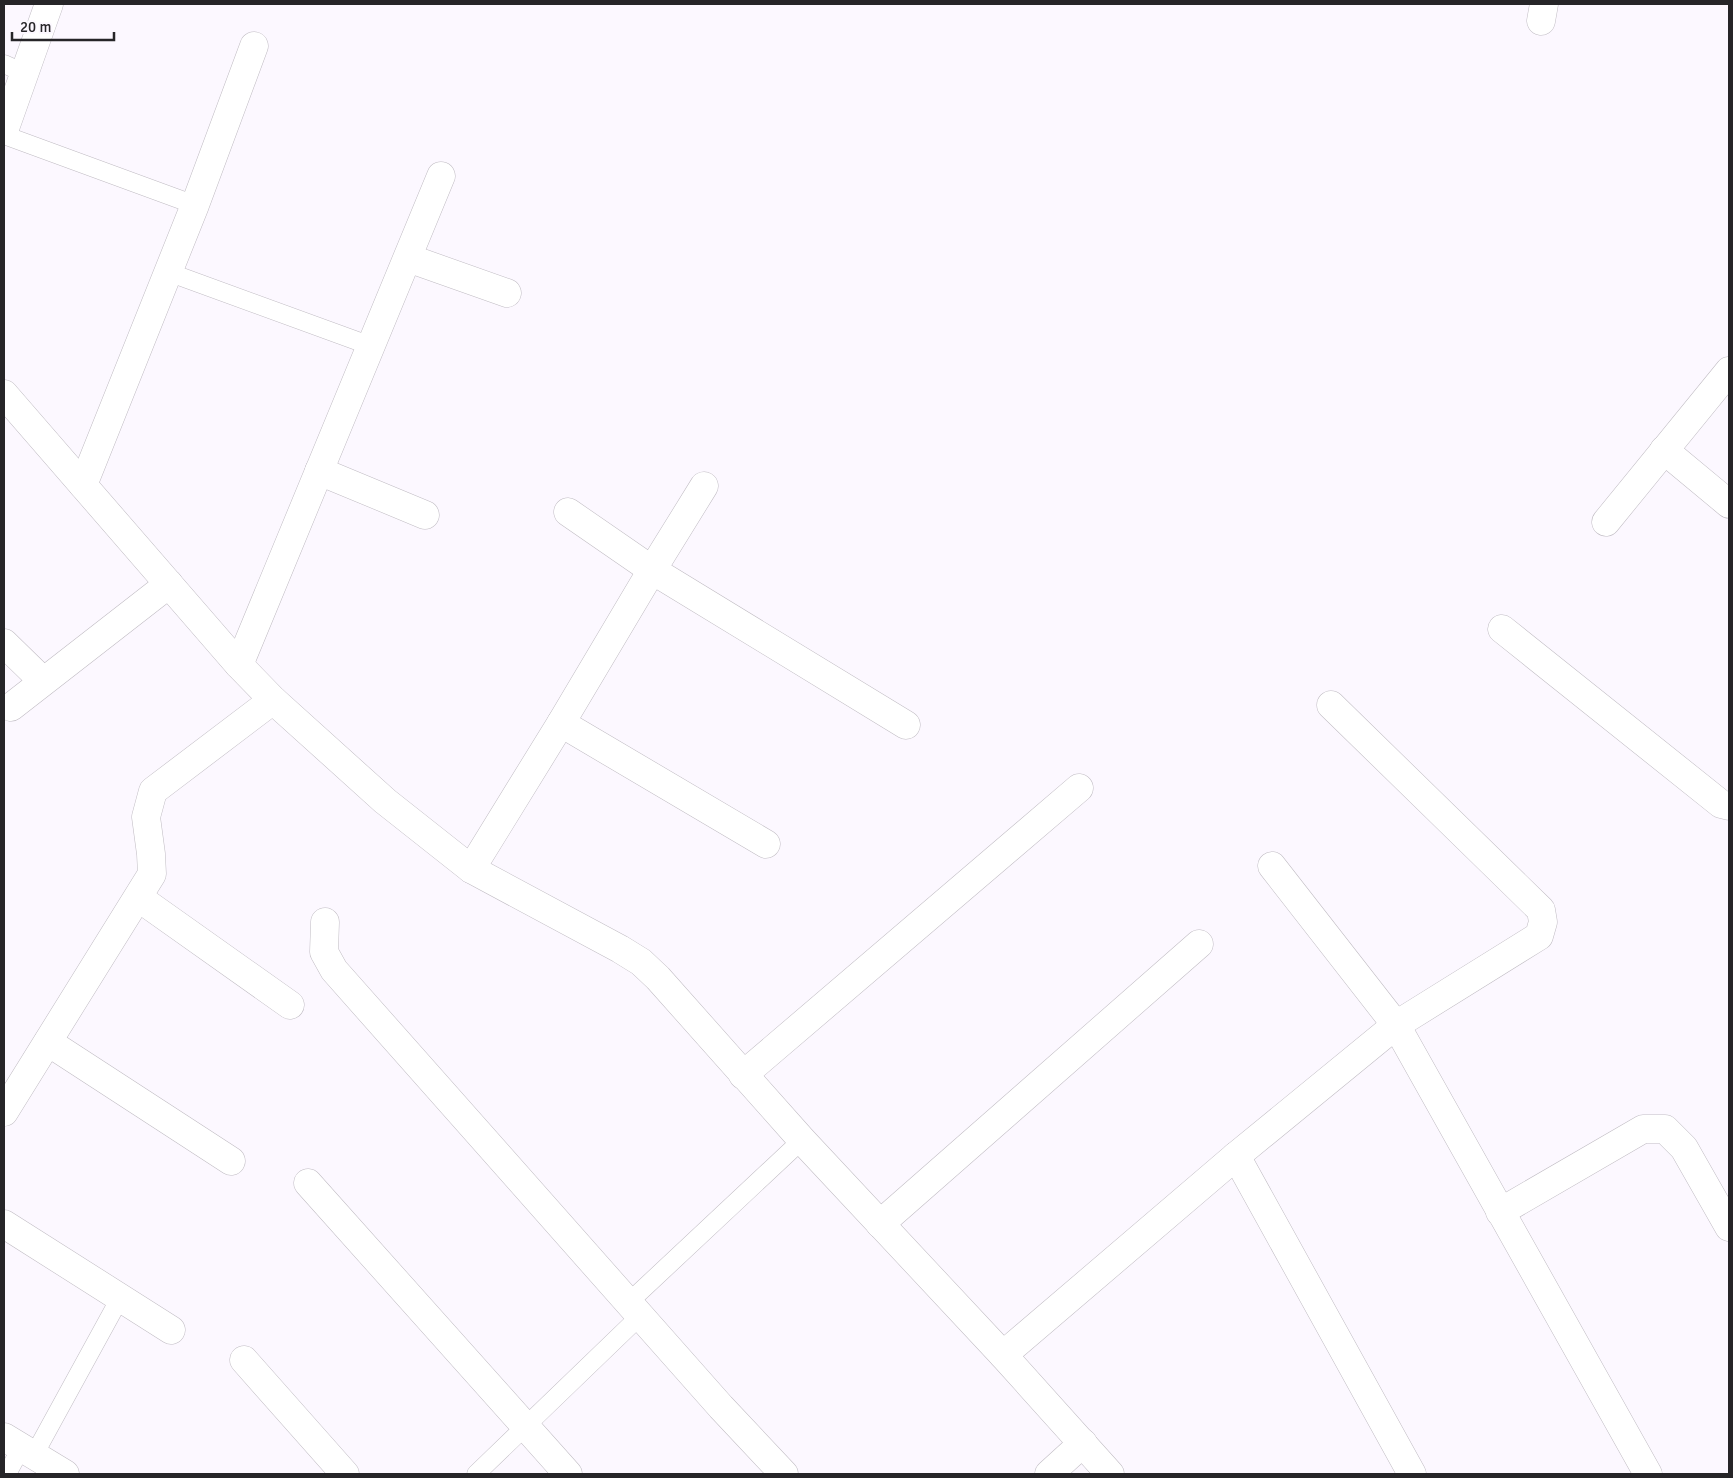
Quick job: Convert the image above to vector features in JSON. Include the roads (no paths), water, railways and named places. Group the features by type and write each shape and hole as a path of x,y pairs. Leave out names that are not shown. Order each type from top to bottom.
{"street":[{"path":"4,133 14,68 49,4"},
{"path":"83,485 195,205 254,46"},
{"path":"239,665 442,176"},
{"path":"408,258 508,293"},
{"path":"1606,522 1729,371"},
{"path":"4,394 239,665 273,700 385,801 471,869 620,949 641,962 658,978 802,1140 1003,1355 1110,1474"},
{"path":"1664,450 1729,504"},
{"path":"319,471 425,515"},
{"path":"471,869 704,486"},
{"path":"568,512 652,570 906,724"},
{"path":"11,707 169,584"},
{"path":"1502,629 1721,804 1729,806"},
{"path":"4,643 43,681"},
{"path":"4,1112 139,898 152,874 152,854 146,816 153,791 273,700"},
{"path":"1003,1355 1236,1156 1396,1025 1540,936 1543,922 1541,910 1331,705"},
{"path":"561,723 766,844"},
{"path":"743,1075 1079,788"},
{"path":"1272,866 1396,1025 1648,1474"},
{"path":"139,898 290,1005"},
{"path":"325,922 324,952 334,970 721,1407 784,1474"},
{"path":"880,1224 1199,944"},
{"path":"48,1042 231,1161"},
{"path":"1500,1212 1643,1129 1666,1129 1684,1148 1729,1227"},
{"path":"1236,1156 1412,1474"},
{"path":"308,1183 568,1474"},
{"path":"4,1224 171,1330"},
{"path":"244,1360 345,1474"},
{"path":"1049,1474 1083,1443"},
{"path":"20,1447 65,1474"}],"lane":[{"path":"4,133 195,205"},
{"path":"168,272 371,346"},
{"path":"476,1474 525,1426 634,1309 802,1140"},
{"path":"6,1474 20,1447 120,1298"}]}
